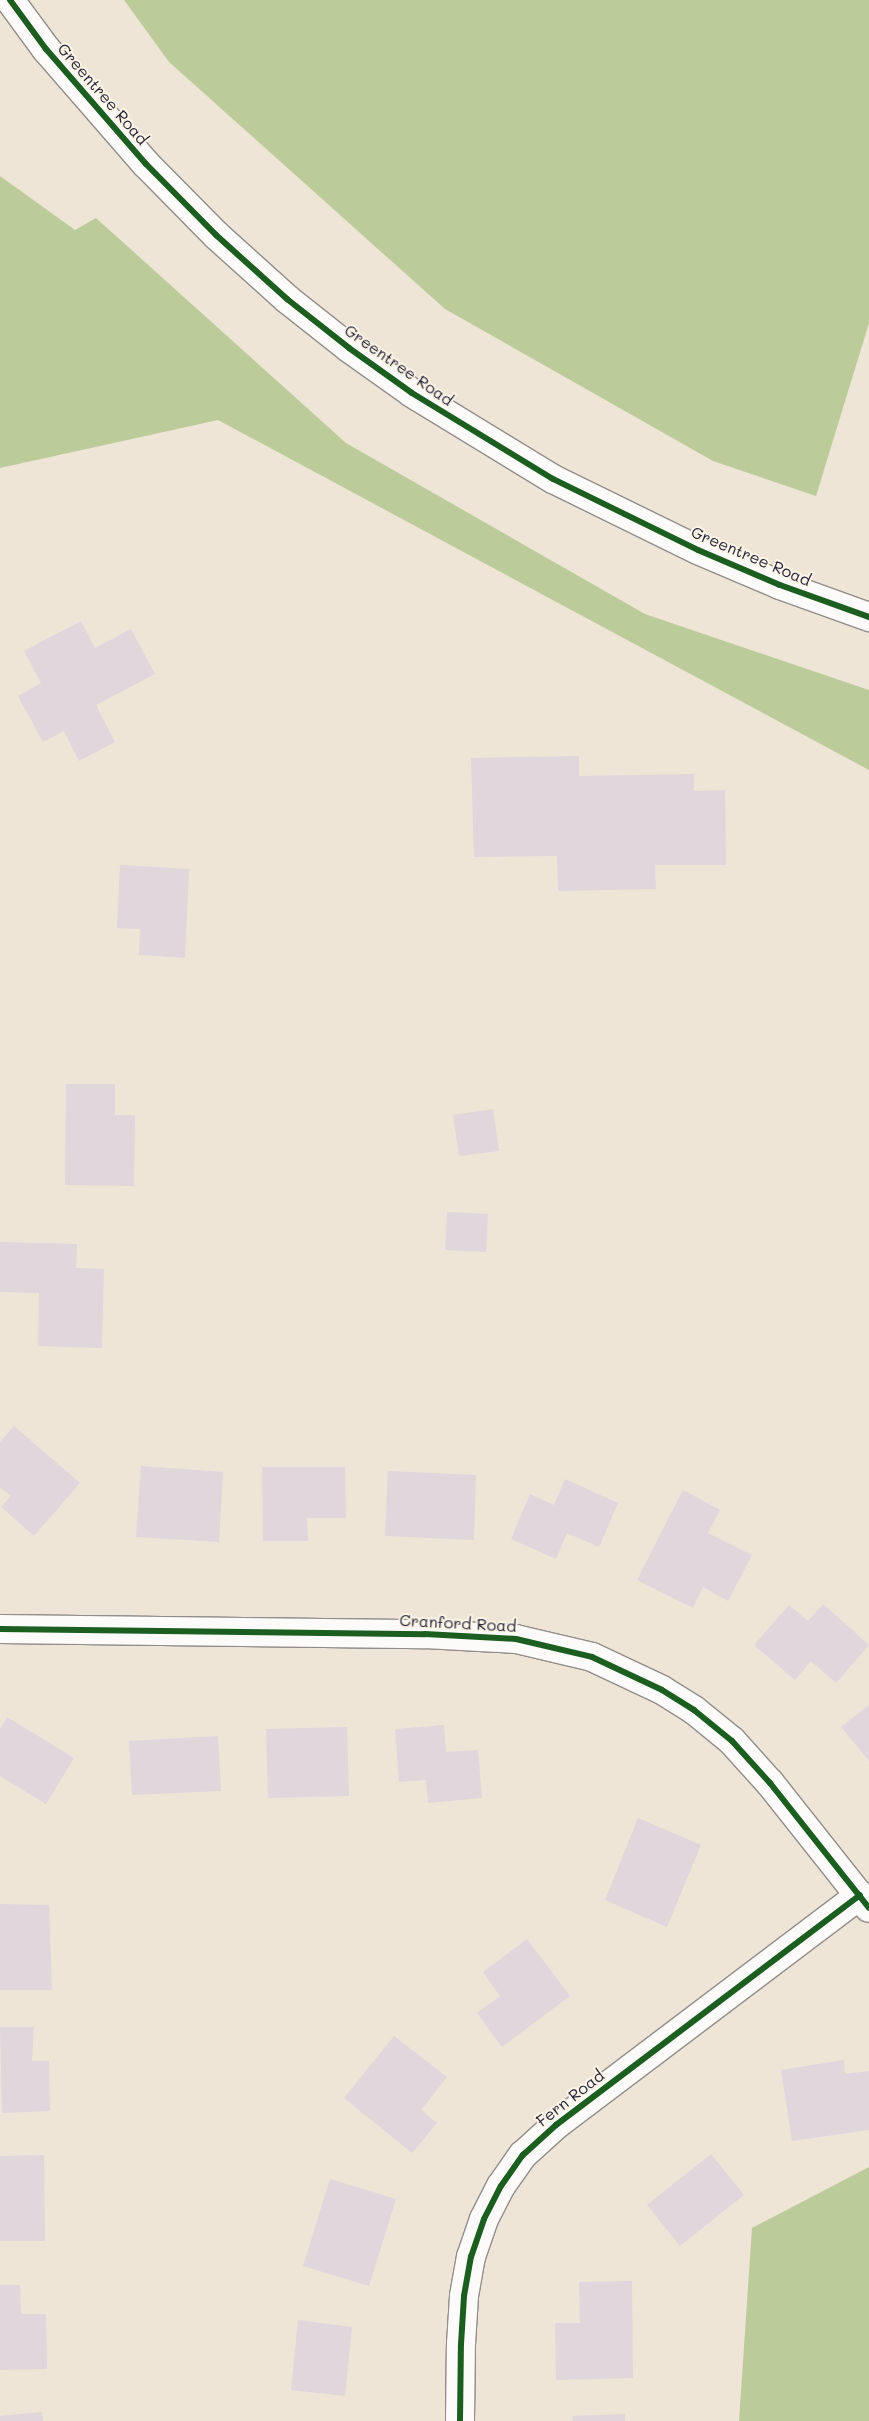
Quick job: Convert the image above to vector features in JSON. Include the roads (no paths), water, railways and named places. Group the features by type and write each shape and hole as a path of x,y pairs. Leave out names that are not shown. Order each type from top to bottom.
{"street":[{"name":"Greentree Road","path":"10,0 46,49 146,164 230,248 287,299 412,394 553,479 698,550 780,585 869,618"},
{"name":"Cranford Road","path":"0,1629 425,1634 516,1639 592,1656 662,1690 694,1710 732,1741 770,1783 864,1901"},
{"name":"Fern Road","path":"460,2421 461,2344 464,2296 470,2257 484,2219 502,2186 523,2155 556,2124 864,1901"}]}
